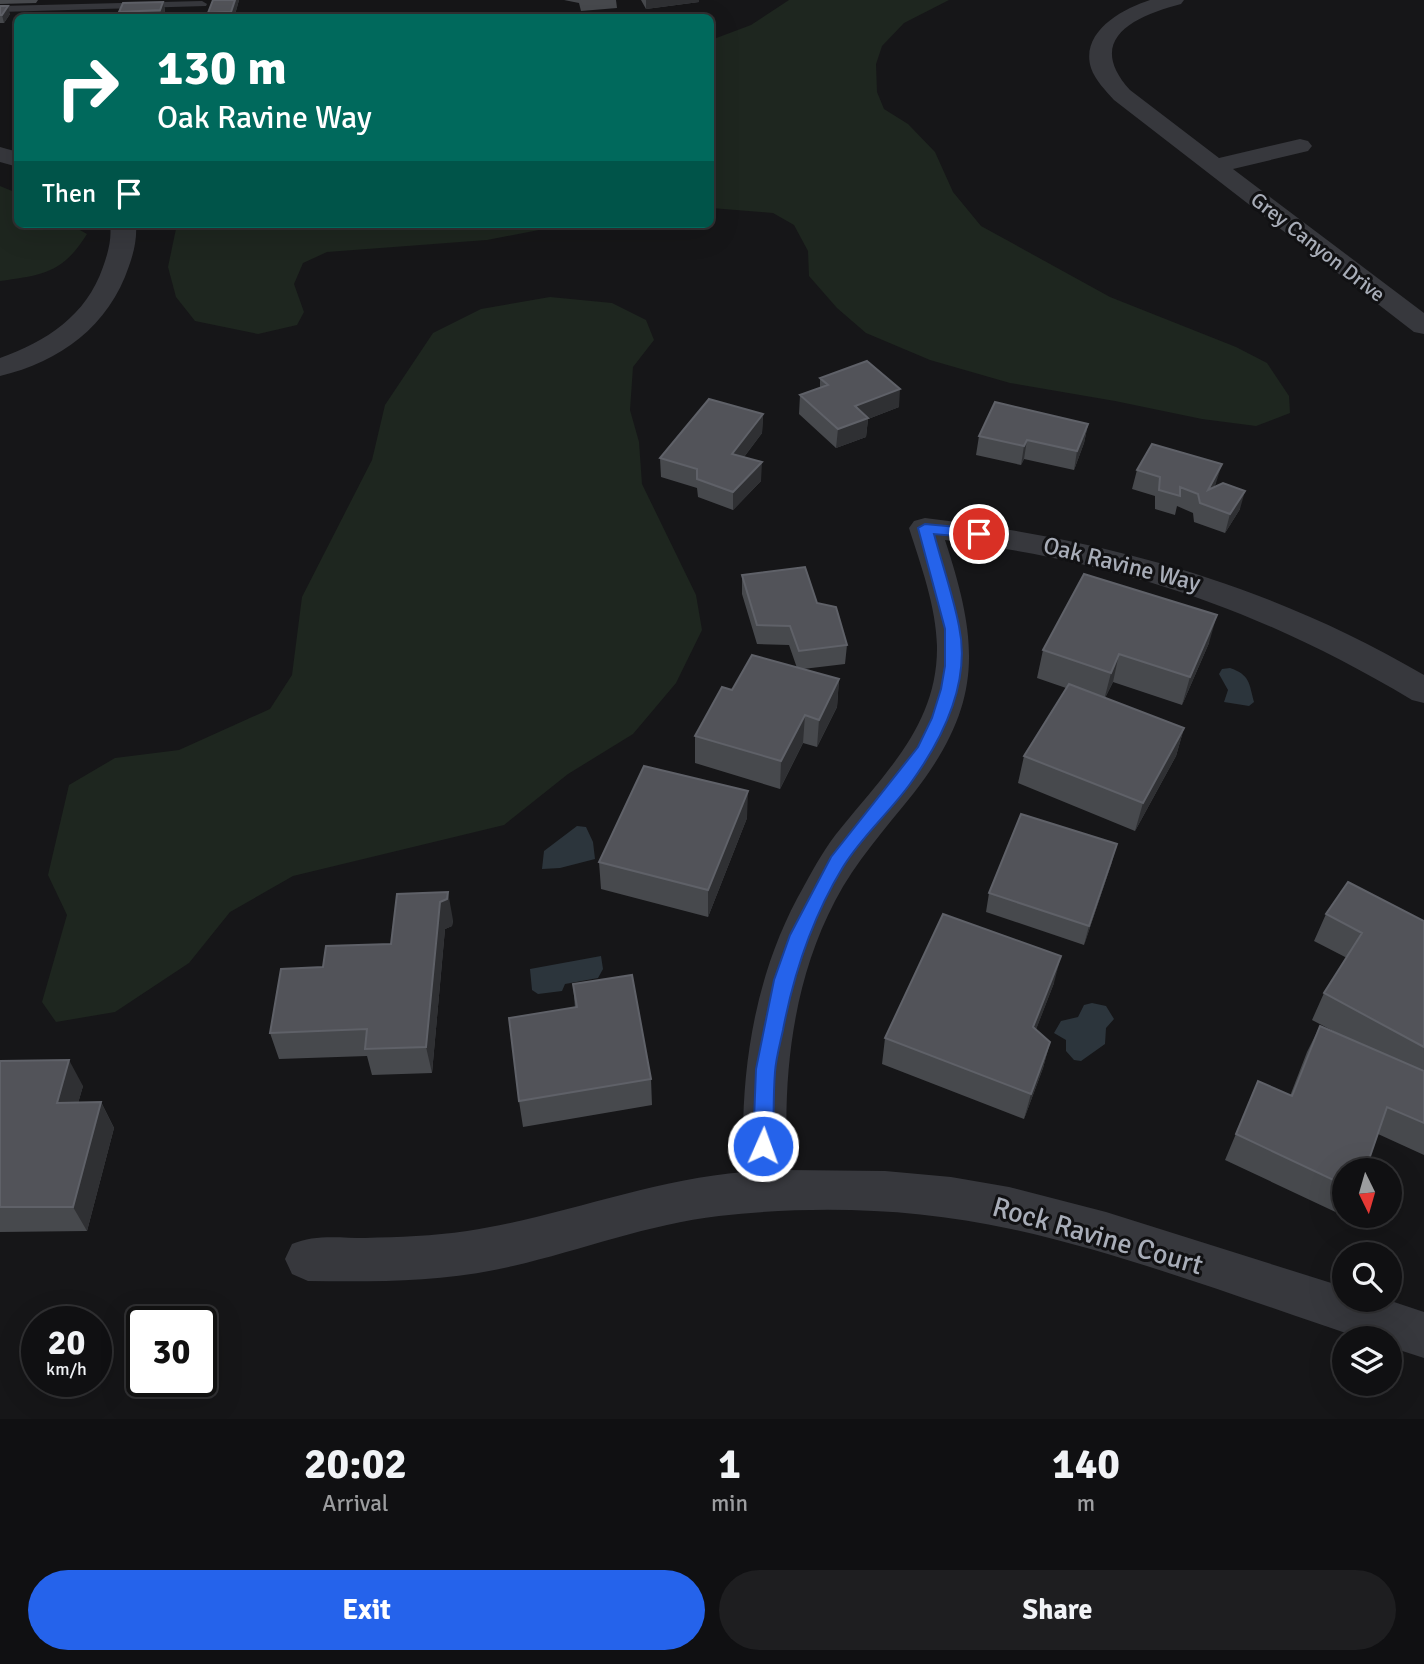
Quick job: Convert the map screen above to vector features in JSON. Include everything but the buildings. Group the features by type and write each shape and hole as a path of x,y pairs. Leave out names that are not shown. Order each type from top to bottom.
{"street":[{"name":"Grey Canyon Drive","path":"1174,0 1139,11 1112,29 1102,44 1102,69 1122,95 1424,326"},
{"name":"Grey Canyon Drive","path":"1214,166 1300,146"},
{"path":"0,368 27,359 84,324 102,303 114,276 125,235 124,228"},
{"name":"Oak Ravine Way","path":"768,1192 763,1146 765,1069 783,980 799,935 837,862 925,750 940,718 949,689 952,629 925,528 1007,536 1074,549 1154,569 1211,587 1336,641 1424,691"},
{"name":"Rock Ravine Court","path":"308,1259 425,1259 511,1245 635,1211 718,1196 815,1189 900,1192 984,1203 1068,1221 1424,1335"}],"lane":[{"path":"0,9 102,12 203,2"}],"shaded area":[{"path":"789,0 949,0 904,23 882,46 876,64 877,92 884,109 908,124 935,152 953,192 981,226 1110,297 1236,347 1267,363 1289,396 1290,413 1256,426 1202,419 1010,383 930,360 866,333 837,308 809,276 808,251 794,225 773,213 714,208 714,39 751,25"},
{"path":"0,186 14,192 14,228 76,228 87,234 69,257 51,270 0,281"},
{"path":"176,228 549,228 487,240 327,252 303,263 294,284 304,312 297,325 258,334 195,321 176,297 168,267"},
{"path":"550,297 612,303 646,320 654,340 633,367 630,410 639,442 642,484 696,595 702,630 676,683 633,734 568,774 504,825 293,876 230,912 189,963 115,1012 56,1022 42,1002 67,915 48,875 69,785 115,758 179,750 270,709 292,675 302,597 372,460 385,405 433,333 481,309"},
{"path":"1230,668 1248,680 1254,702 1249,706 1224,702 1228,690 1219,674 1222,669"},
{"path":"577,826 586,827 593,842 595,859 560,868 542,869 544,851"},
{"path":"601,956 603,969 598,978 565,984 562,991 538,994 532,990 530,969"},
{"path":"1092,1003 1106,1006 1114,1019 1106,1028 1105,1044 1081,1061 1074,1060 1066,1051 1066,1040 1054,1033 1061,1021 1078,1017 1084,1005"}],"route":[{"path":"763,1146 765,1069 783,980 799,935 837,862 925,750 940,718 949,689 952,629 946,597 925,528 979,534"}]}
